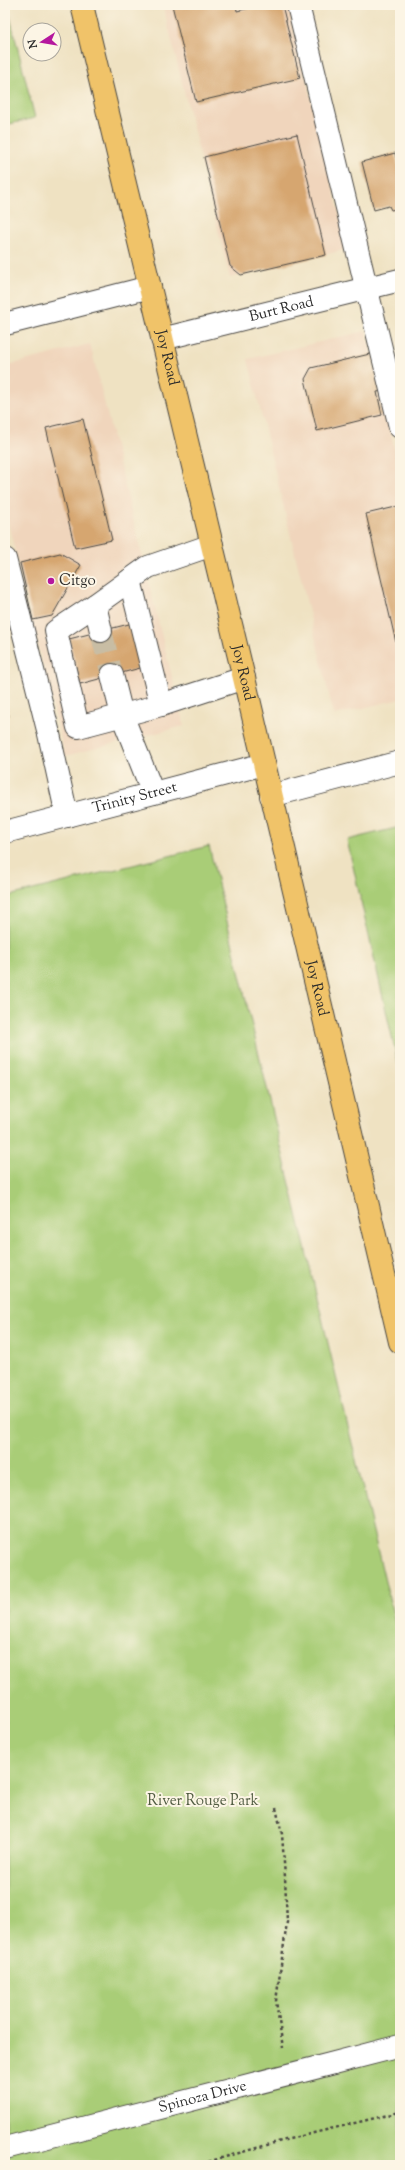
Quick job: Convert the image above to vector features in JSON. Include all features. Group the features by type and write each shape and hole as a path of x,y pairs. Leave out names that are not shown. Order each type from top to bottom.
{"main road":[{"name":"Joy Road","path":"82,5 244,678 400,1342"}],"street":[{"path":"298,5 400,427"},
{"name":"Burt Road","path":"162,339 400,280"},
{"path":"5,324 150,287"},
{"path":"212,545 148,567 56,631 78,727 161,705 244,678"},
{"path":"5,559 49,734 67,816"},
{"path":"130,580 161,705"},
{"path":"95,605 101,631"},
{"path":"112,675 122,715 153,793"},
{"path":"271,796 400,762"},
{"name":"Trinity Street","path":"5,832 264,764"},
{"name":"Spinoza Drive","path":"5,2148 400,2046"}],"path":[{"path":"276,1808 282,1834 286,1922 276,2001 281,2041 290,2074"},
{"path":"197,2165 281,2140 400,2112"}],"shaded area":[{"path":"163,5 288,5 348,249 230,278"},
{"path":"366,331 400,472 400,699 334,715 248,359"},
{"path":"90,344 184,726 65,756 5,510 5,366"}],"green space":[{"path":"5,5 7,5 35,118 5,125"},
{"path":"400,827 400,1072 347,840"},
{"name":"River Rouge Park","path":"209,846 400,1644 400,2165 5,2165 5,897"}],"building":[{"path":"172,5 236,5 237,11 263,5 282,5 300,78 196,102"},
{"path":"297,134 326,255 241,275 230,266 204,157"},
{"path":"395,153 400,172 400,208 391,210 389,206 374,210 362,162"},
{"path":"374,353 383,391 377,392 382,415 317,431 305,379 311,368"},
{"path":"83,419 112,540 75,548 46,428"},
{"path":"400,506 400,646 397,647 366,514"},
{"path":"60,553 81,565 52,616 33,620 20,563"},
{"path":"133,623 144,667 80,684 69,639"},
{"path":"5,701 9,716 5,717"}],"tunnel":[{"path":"101,631 112,675"}],"place":[{"name":"Citgo","path":"51,581"}]}
